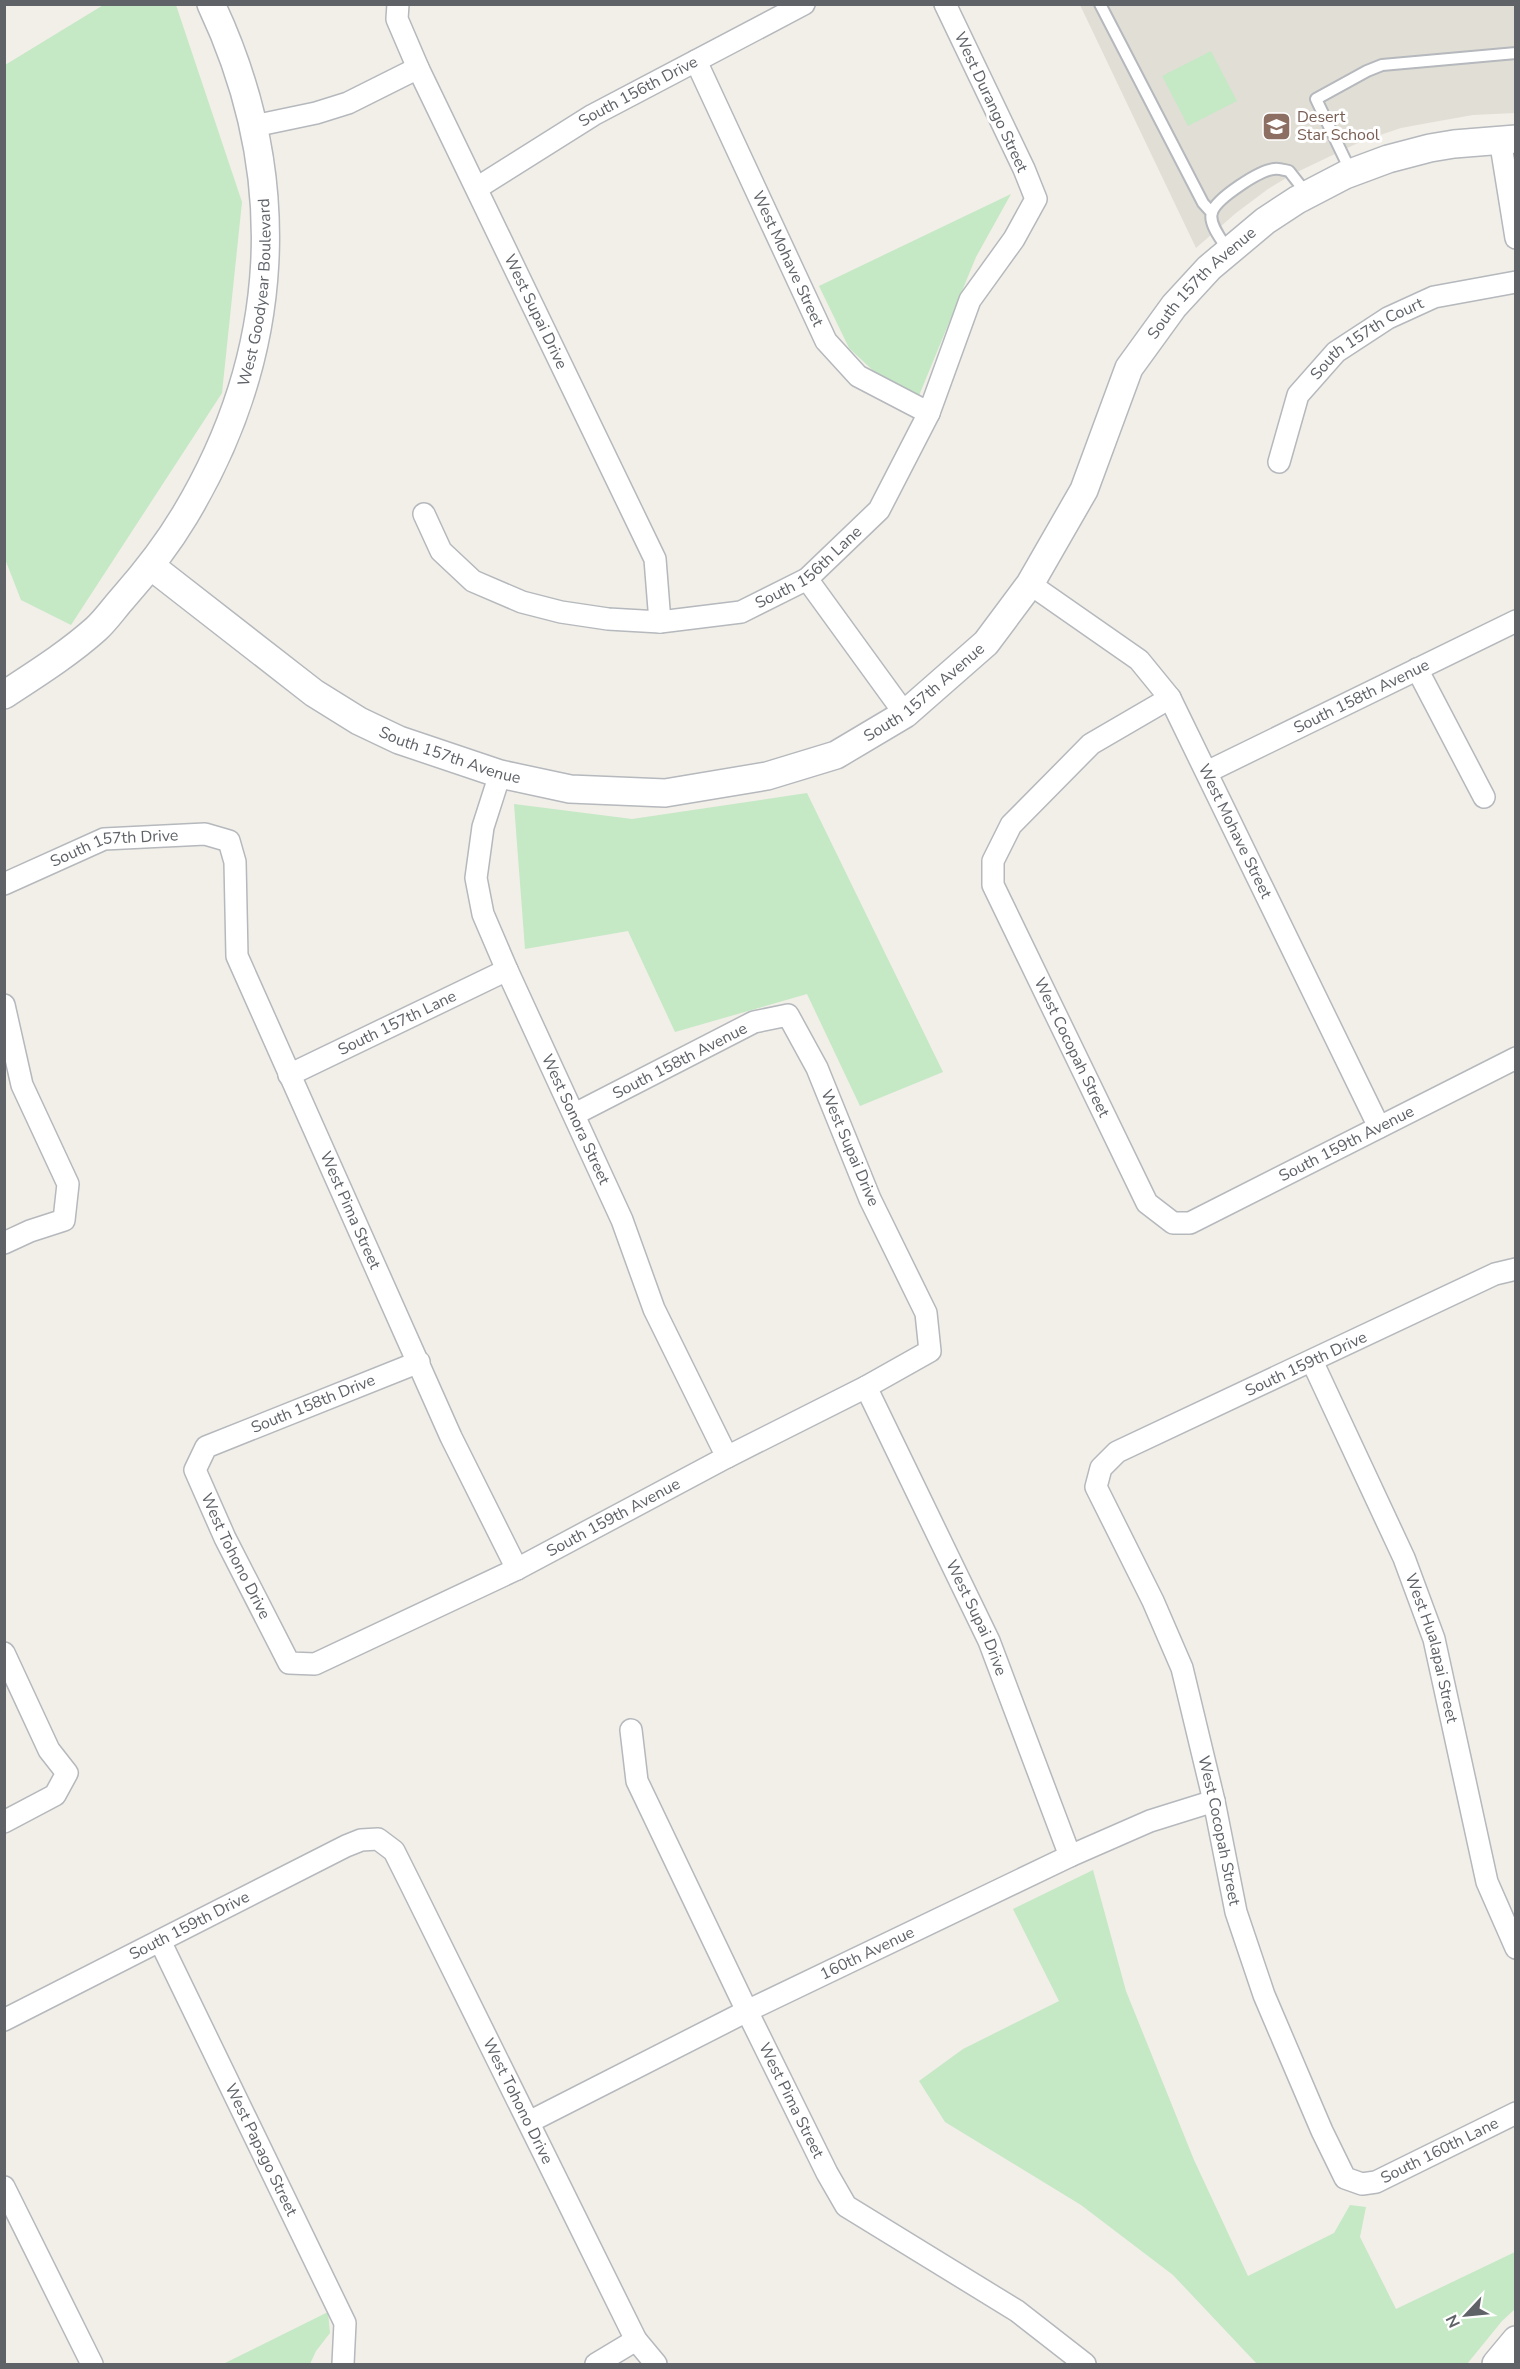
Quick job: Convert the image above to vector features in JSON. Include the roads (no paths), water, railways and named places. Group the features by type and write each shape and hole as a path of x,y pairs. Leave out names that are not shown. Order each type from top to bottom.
{"street":[{"name":"West Goodyear Boulevard","path":"4,695 54,662 98,628 151,566 171,538 209,475 236,410 247,375 265,273 264,190 254,126 231,51 211,4"},
{"name":"West Supai Drive","path":"398,4 397,19 418,68 655,559 660,622"},
{"name":"South 156th Drive","path":"477,188 593,115 804,4"},
{"name":"West Durango Street","path":"945,4 1024,169 1036,199"},
{"name":"West Mohave Street","path":"696,61 826,341 858,376 929,412"},
{"path":"254,126 316,113 348,103 418,68"},
{"path":"1508,139 1515,238"},
{"name":"South 157th Avenue","path":"151,566 314,693 359,721 399,740 500,774 570,789 665,794 766,776 836,755 905,714 986,643 1030,584 1084,490 1129,368 1174,306 1228,250 1264,221 1351,172 1410,153 1454,144 1508,139"},
{"name":"South 156th Lane","path":"424,513 441,551 473,581 522,603 561,612 608,619 660,622 741,612 807,579 879,510 929,412 970,300 1014,238 1036,199"},
{"name":"South 157th Court","path":"1278,462 1298,395 1336,352 1388,318 1434,297 1515,282"},
{"path":"807,579 905,714"},
{"name":"West Mohave Street","path":"1030,584 1139,660 1170,698 1379,1127"},
{"name":"South 158th Avenue","path":"1207,772 1515,621"},
{"path":"1417,669 1484,797"},
{"name":"West Cocopah Street","path":"1170,698 1091,744 1011,825 993,861 993,885 1147,1203 1173,1223"},
{"name":"West Sonora Street","path":"500,774 483,827 476,878 483,914 621,1220 654,1309 727,1457"},
{"name":"South 157th Drive","path":"4,884 104,838 205,834 229,841"},
{"name":"West Pima Street","path":"229,841 235,862 237,956 451,1437 517,1569"},
{"name":"South 157th Lane","path":"289,1075 507,970"},
{"path":"4,1005 22,1085 68,1184 64,1220 30,1231 4,1244"},
{"name":"West Supai Drive","path":"788,1015 817,1068 870,1198 926,1313 930,1351"},
{"name":"South 158th Avenue","path":"575,1114 754,1022 788,1015"},
{"name":"South 159th Avenue","path":"1173,1223 1190,1223 1515,1058"},
{"name":"South 159th Drive","path":"1101,1468 1117,1452 1495,1274 1515,1269"},
{"name":"South 159th Avenue","path":"289,1663 315,1664 517,1569 727,1457 866,1387 930,1351"},
{"name":"West Hualapai Street","path":"1312,1361 1404,1558 1434,1639 1487,1882 1515,1948"},
{"name":"South 158th Drive","path":"206,1447 419,1362"},
{"name":"West Supai Drive","path":"866,1387 989,1641 1070,1856"},
{"name":"West Tohono Drive","path":"206,1447 195,1470 225,1538 289,1663"},
{"name":"West Cocopah Street","path":"1101,1468 1096,1487 1153,1601 1182,1668 1214,1802 1236,1912 1264,1995 1322,2131 1345,2178 1362,2184"},
{"path":"4,1653 49,1750 67,1773 55,1795 4,1822"},
{"name":"West Pima Street","path":"631,1730 637,1781 747,2011 827,2173 846,2206 1017,2311 1085,2364"},
{"name":"160th Avenue","path":"529,2122 747,2011 1070,1856 1150,1821 1214,1802"},
{"name":"South 159th Drive","path":"4,2020 345,1846 362,1840 378,1839"},
{"name":"West Tohono Drive","path":"378,1839 394,1851 636,2340 656,2364"},
{"name":"West Papago Street","path":"160,1941 345,2323 343,2364"},
{"name":"South 160th Lane","path":"1362,2184 1376,2182 1515,2113"},
{"path":"4,2187 92,2364"},
{"path":"596,2364 636,2340"},
{"path":"1496,2364 1515,2340"}],"lane":[{"path":"1100,4 1203,203 1212,213"},
{"path":"1351,172 1316,99 1367,71 1382,66 1515,53"},
{"path":"1228,250 1212,224 1212,213 1220,201 1254,177 1274,168 1289,171 1307,195"}],"place":[{"name":"Desert Star School","path":"1276,126"}]}
